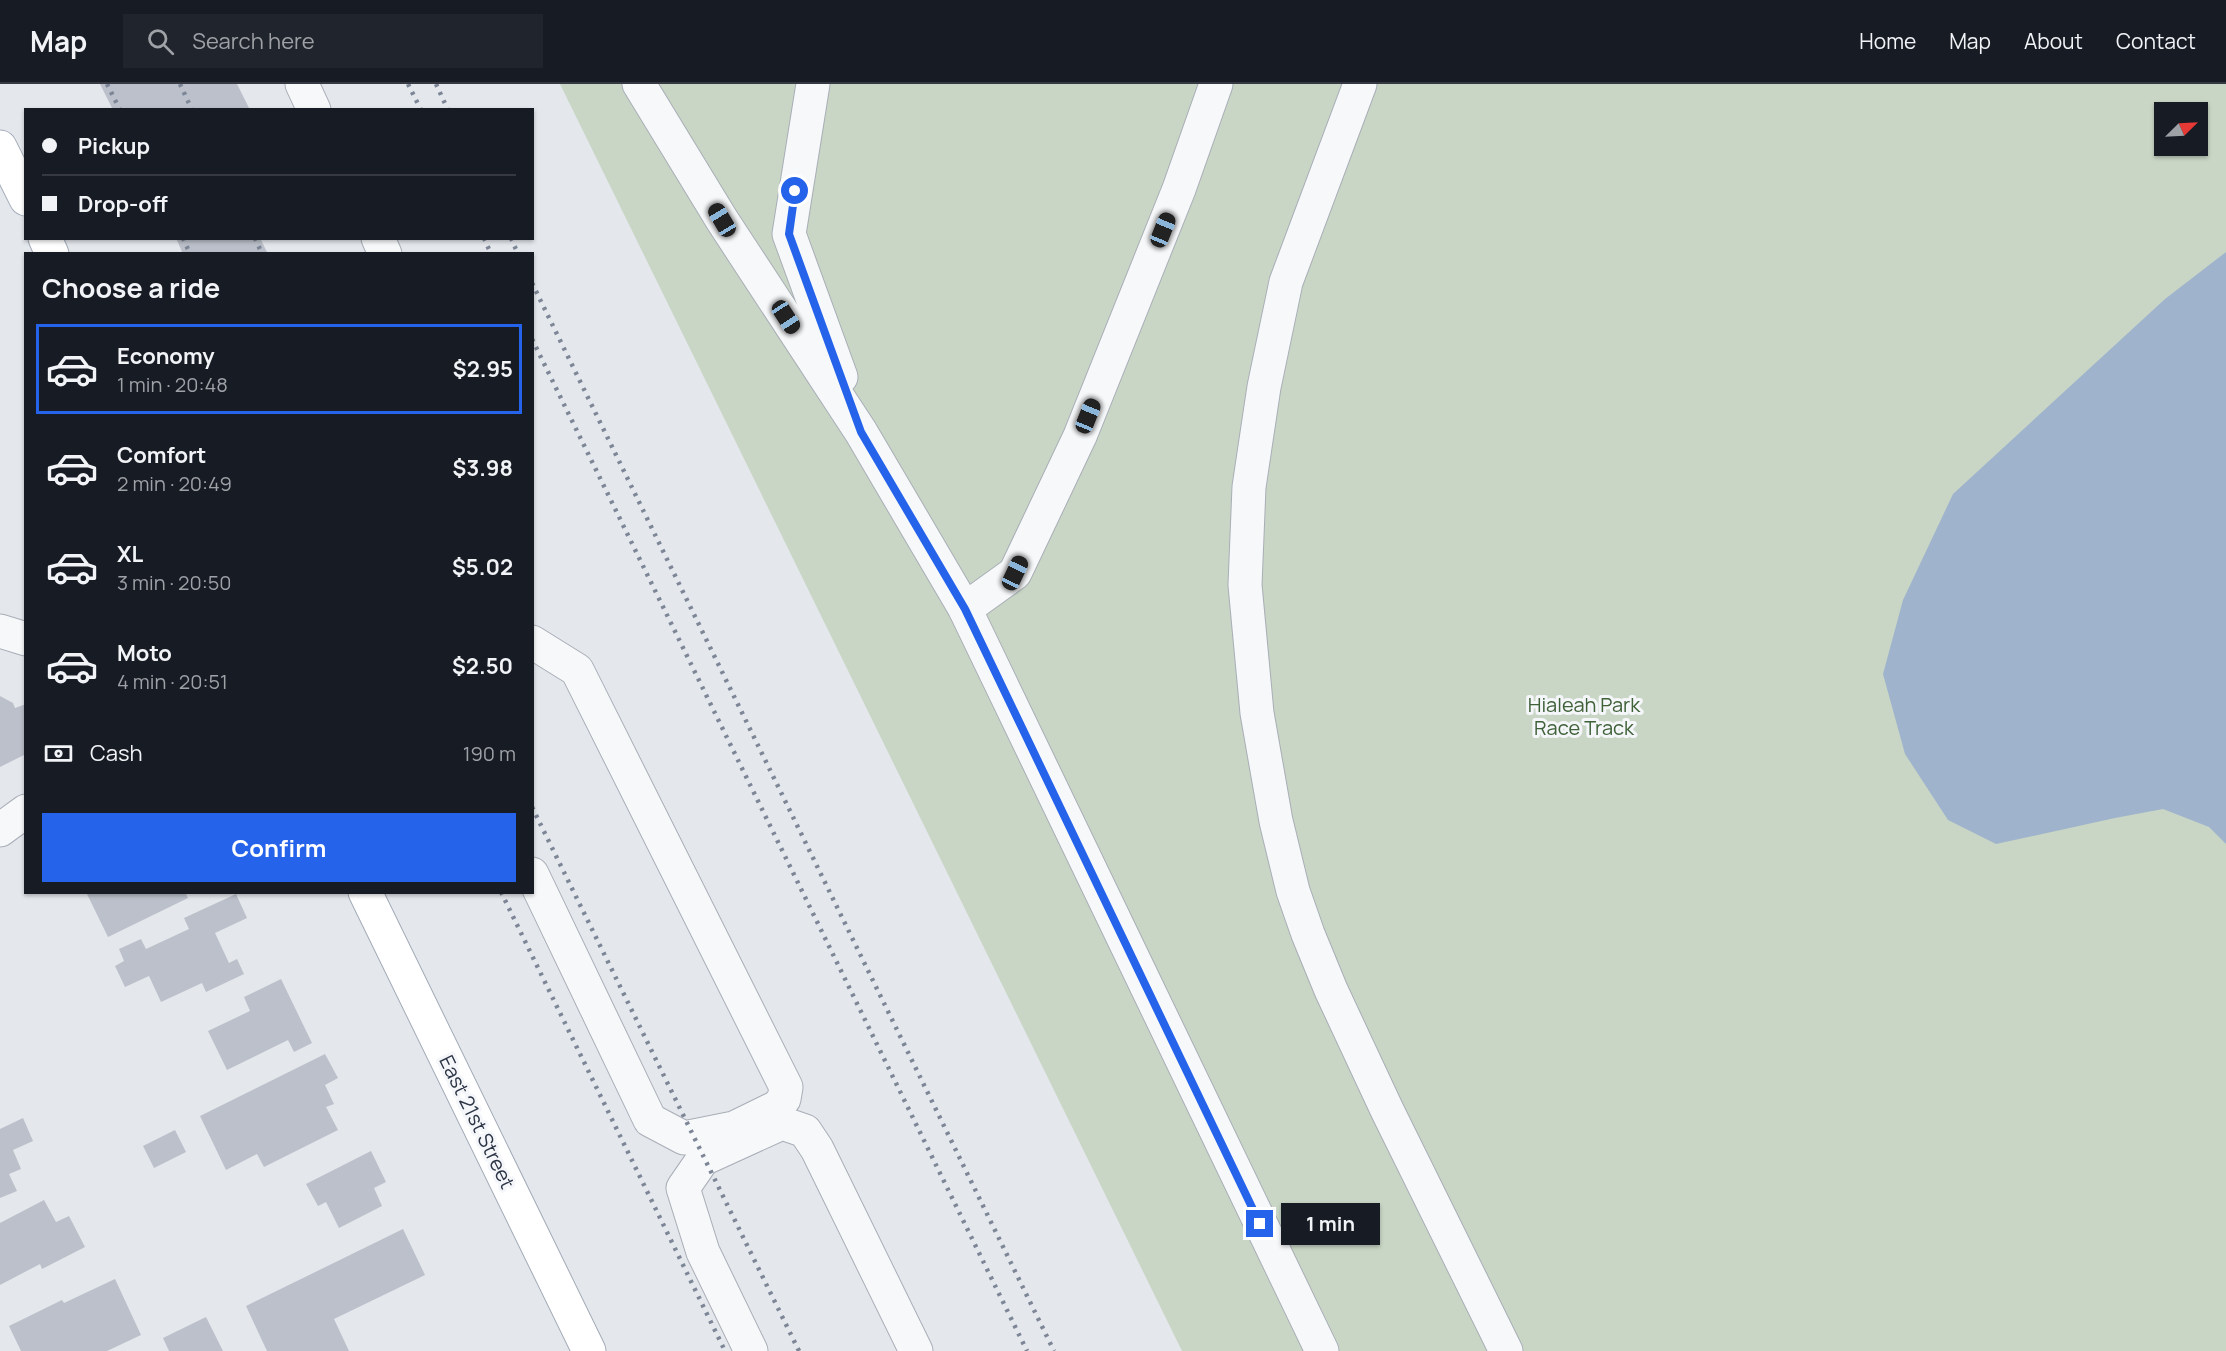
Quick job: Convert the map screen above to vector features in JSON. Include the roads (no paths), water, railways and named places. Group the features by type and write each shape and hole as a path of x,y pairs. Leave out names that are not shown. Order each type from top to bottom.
{"main road":[{"path":"0,147 24,195"},
{"name":"East 21st Street","path":"366,894 589,1351"}],"street":[{"path":"302,84 313,108"},
{"path":"639,84 722,220 861,432 965,609 1322,1351"},
{"path":"813,84 789,234 861,432"},
{"path":"965,609 1015,573 1080,436 1179,189 1216,84"},
{"path":"1360,84 1286,282 1264,387 1249,487 1245,585 1257,713 1276,821 1293,891 1308,934 1331,990 1387,1110 1506,1351"},
{"path":"0,631 24,638"},
{"path":"534,643 577,670 786,1088 784,1099 777,1107 734,1128 684,1138 650,1120 534,878"},
{"path":"0,830 24,812"},
{"path":"0,846 24,840"},
{"path":"751,1351 703,1252 683,1188 703,1159 782,1123 805,1131 817,1149 916,1351"}],"water":[{"path":"2226,252 2226,844 2209,827 2163,809 1996,844 1948,820 1905,754 1883,674 1903,600 1953,494 2165,299"}],"railway":[{"path":"107,84 119,108"},
{"path":"180,84 191,108"},
{"path":"408,84 420,108"},
{"path":"436,84 447,108"},
{"path":"184,240 189,252"},
{"path":"256,240 261,252"},
{"path":"485,240 490,252"},
{"path":"512,240 517,252"},
{"path":"534,287 1054,1351"},
{"path":"534,343 1027,1351"},
{"path":"534,811 799,1351"},
{"path":"502,894 725,1351"}],"park label":[{"name":"Hialeah Park Race Track","path":"1584,716"}]}
